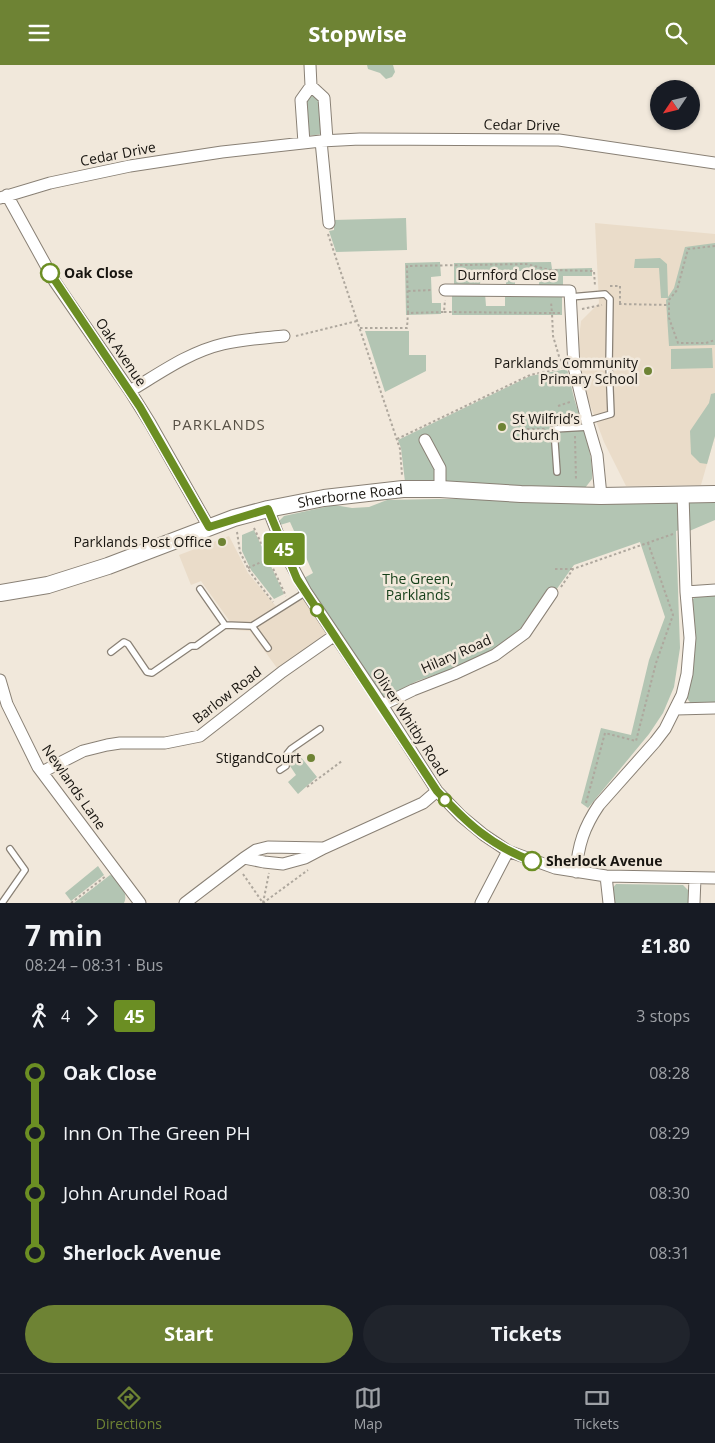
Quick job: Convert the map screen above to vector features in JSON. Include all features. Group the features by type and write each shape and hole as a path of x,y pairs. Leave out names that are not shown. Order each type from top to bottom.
{"street":[{"path":"304,143 301,100 311,86 310,65"},
{"path":"311,86 324,98 324,141 330,223"},
{"name":"Cedar Drive","path":"4,197 50,183 130,166 222,152 324,141 560,140 715,163"},
{"name":"Oak Avenue","path":"4,197 55,282 150,423 209,527"},
{"name":"Durnford Close","path":"445,290 570,291 574,367 597,455 601,496"},
{"path":"130,391 203,350 222,344 284,336"},
{"path":"425,440 440,468 440,489"},
{"name":"Sherborne Road","path":"0,593 48,585 108,566 241,516 324,498 403,489 601,496 715,494"},
{"path":"576,872 577,850 591,816 665,729 676,709 685,681 690,638 686,593 683,494"},
{"name":"Oliver Whitby Road","path":"268,509 294,571 306,592 437,791 461,816 484,835 508,851 555,868 576,872 606,876 715,878"},
{"path":"686,593 715,589"},
{"name":"Hilary Road","path":"382,705 413,689 454,674 495,655 525,633 552,593"},
{"name":"Barlow Road","path":"42,773 83,751 107,745 120,743 165,743 200,736 282,672 335,635"},
{"name":"Newlands Lane","path":"0,680 6,703 42,773 139,903"},
{"path":"676,709 715,708"},
{"path":"240,861 271,863 293,862 306,859 324,848 423,803 437,791"},
{"path":"185,903 256,849 268,847 324,848"},
{"path":"481,903 508,851"},
{"path":"606,876 609,903"},
{"path":"694,903 695,878"}],"lane":[{"path":"557,472 554,429 588,424 611,414 609,365 610,299 606,295 570,297"},
{"path":"200,589 226,625"},
{"path":"111,652 124,642 128,644 147,672 152,673 191,645 196,645 226,625 252,626 306,592"},
{"path":"252,626 268,648"},
{"path":"280,770 286,765 287,754 291,749 320,729"},
{"path":"2,903 25,870 10,849"}],"path":[{"path":"330,223 327,231 400,449 403,489"},
{"path":"715,246 688,249 677,290 669,300 669,318 678,343 706,343 715,341"},
{"path":"550,270 594,271 594,286 598,286"},
{"path":"604,286 620,286 620,304"},
{"path":"360,328 407,328 408,313 444,312 445,290 408,291"},
{"path":"396,439 530,375 562,369 553,336 552,313 560,313"},
{"path":"284,336 300,337 357,321"},
{"path":"561,343 561,363"},
{"path":"568,395 575,427 576,485"},
{"path":"558,406 570,402"},
{"path":"516,429 554,429"},
{"path":"241,516 268,559 290,602"},
{"path":"241,516 240,553 248,568 272,601 281,608"},
{"path":"555,569 573,569 684,530"},
{"path":"591,816 584,810 604,733 636,741 656,663 673,615 648,543"},
{"path":"248,568 268,559"},
{"path":"552,593 558,592 573,569"},
{"path":"307,787 342,761"},
{"path":"240,861 263,903"},
{"path":"263,903 271,863"},
{"path":"263,903 308,870"}],"shaded area":[{"name":"Parklands Community Primary School","path":"595,223 715,234 715,436 701,485 626,486 604,442 586,394 578,347 581,321 599,303"},
{"path":"229,536 248,573 280,611 304,596 329,633 277,668 250,631 236,630 201,581 191,585 179,555"}],"green space":[{"path":"367,65 393,65 395,72 392,77 386,79 380,73 368,69"},
{"path":"311,91 321,99 323,134 307,136 304,101"},
{"path":"406,218 407,250 336,252 329,231 334,230 334,220"},
{"path":"715,243 715,345 669,346 666,300 668,298 661,298 659,268 634,268 635,259 660,258 667,264 668,297 674,288 685,247"},
{"path":"440,262 441,276 431,277 432,303 441,303 441,314 406,315 405,263"},
{"path":"551,262 552,269 592,268 592,276 563,276 563,285 539,285 539,271 515,271 515,286 506,286 506,272 481,273 480,284 454,284 454,263"},
{"path":"452,293 485,293 486,306 505,306 505,294 562,294 562,315 452,315"},
{"path":"365,331 409,331 409,355 426,355 426,371 385,392"},
{"path":"712,348 713,368 671,369 671,349"},
{"path":"567,369 591,461 592,479 585,488 405,482 401,448 398,440 530,376"},
{"path":"715,393 715,436 707,464 700,463 691,454 690,431 709,403 711,394"},
{"name":"The Green, Parklands","path":"715,499 715,520 687,532 687,527 676,531 680,648 674,687 663,713 649,734 588,808 581,803 601,728 631,735 649,660 665,617 640,542 574,565 556,590 548,588 520,629 492,651 455,668 417,681 384,698 304,578 313,573 290,522 280,525 279,521 284,516 334,505 352,508 369,507 387,500"},
{"path":"254,530 284,594 274,599 251,570 242,551 242,535"},
{"path":"699,593 715,594 715,704 692,705 686,697 694,659 693,599"},
{"path":"296,751 317,777 298,794 288,782 296,775 290,766 291,755"},
{"path":"98,866 104,875 71,901 65,893"},
{"path":"110,875 123,888 125,895 124,903 74,903"},
{"path":"616,884 683,885 689,891 688,903 614,903 612,889"}],"bus line":[{"name":"45","path":"50,273 130,391 209,527 268,509 297,579 437,791 461,816 484,835 508,851 532,861"}],"place":[{"name":"Oak Close","path":"50,273"},
{"name":"Parklands Community Primary School","path":"648,371"},
{"name":"St Wilfrid’s Church","path":"502,427"},
{"name":"Parklands Post Office","path":"222,542"},
{"name":"StigandCourt","path":"311,758"},
{"name":"Sherlock Avenue","path":"532,861"}],"district":[{"name":"PARKLANDS","path":"219,425"}]}
